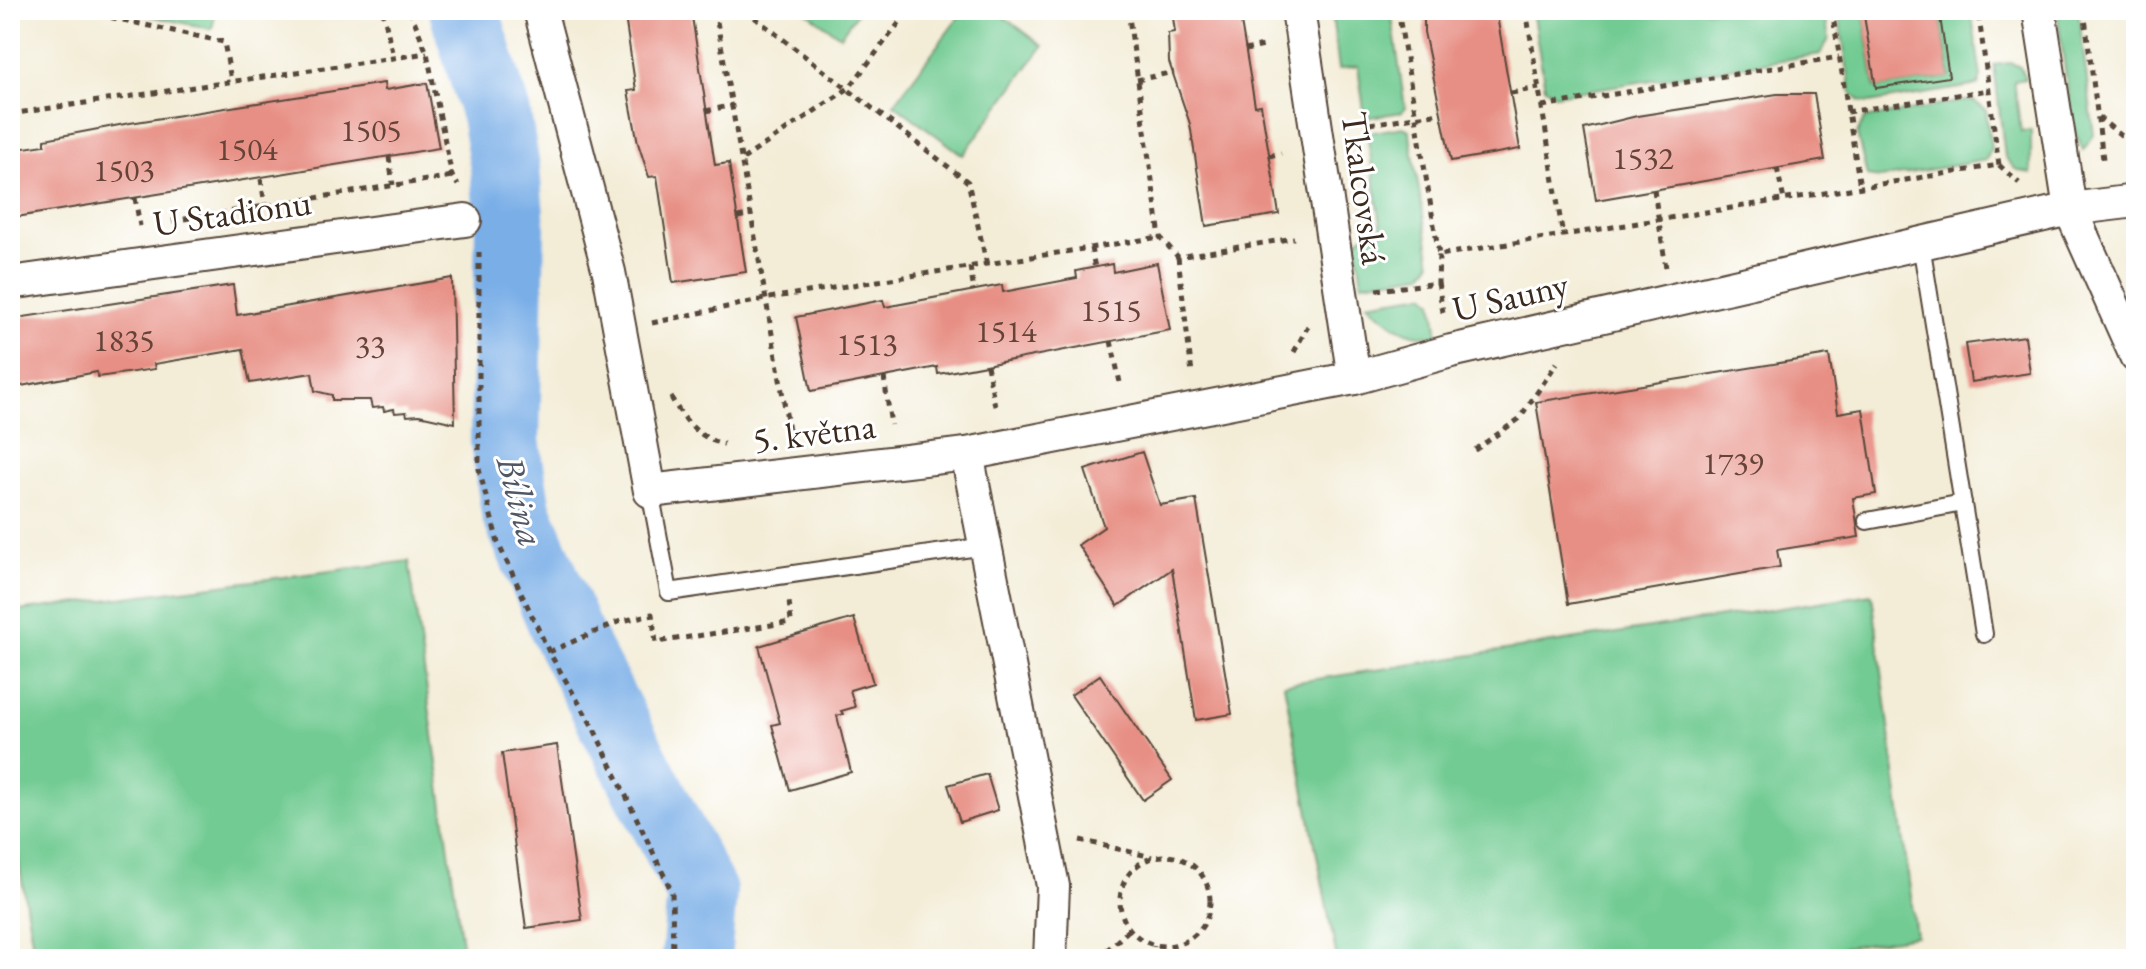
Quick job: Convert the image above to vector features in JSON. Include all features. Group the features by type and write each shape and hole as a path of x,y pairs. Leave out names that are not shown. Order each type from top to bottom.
{"street":[{"path":"540,10 609,272 650,491"},
{"name":"Tkalcovská","path":"1298,10 1354,378"},
{"path":"2039,10 2070,209 2136,356"},
{"name":"U Sauny","path":"967,454 1354,378 1672,299 2070,209 2136,201"},
{"name":"U Stadionu","path":"10,283 465,220"},
{"path":"967,454 1065,956"},
{"name":"5. května","path":"650,491 967,454"}],"lane":[{"path":"1921,244 1984,634"},
{"path":"650,491 669,592 985,546"},
{"path":"1867,521 1963,503"}],"path":[{"path":"76,10 224,42 231,80"},
{"path":"383,10 393,57"},
{"path":"410,10 427,53 452,176 457,180 465,220 480,255 479,469 498,543 549,652 593,727 672,892 673,959"},
{"path":"715,10 769,298 797,474"},
{"path":"745,10 968,182 987,265"},
{"path":"743,159 849,88 909,10"},
{"path":"1128,10 1160,237 1178,257 1193,384"},
{"path":"1340,294 1438,283 1439,255 1398,10"},
{"path":"1526,10 1563,236"},
{"path":"1832,10 1860,187"},
{"path":"1439,255 1999,165 1978,10"},
{"path":"1245,50 1264,46"},
{"path":"10,114 427,53"},
{"path":"1542,106 1839,57"},
{"path":"1137,80 1174,72"},
{"path":"1511,93 1539,88"},
{"path":"1847,112 1989,90"},
{"path":"706,111 733,105"},
{"path":"1370,124 1440,113"},
{"path":"2097,116 2136,147"},
{"path":"1269,156 1281,153"},
{"path":"389,157 393,185"},
{"path":"1777,168 1784,200"},
{"path":"126,228 452,176"},
{"path":"261,179 265,205"},
{"path":"1654,190 1672,299"},
{"path":"135,198 140,226"},
{"path":"738,217 753,214"},
{"path":"1178,257 1294,236 1297,251"},
{"path":"652,323 769,298 1160,237"},
{"path":"1091,248 1095,268"},
{"path":"970,267 974,291"},
{"path":"1475,450 1519,419 1587,319"},
{"path":"1289,356 1305,338 1308,323"},
{"path":"1111,341 1122,394"},
{"path":"987,365 996,411"},
{"path":"884,377 891,425"},
{"path":"549,652 618,622 652,614 656,642 785,623 791,621 788,596"},
{"path":"1043,837 1076,840 1152,857 1182,859 1195,867 1210,892 1206,923 1184,943 1154,946 1129,930 1119,902 1121,887 1139,864 1152,857"},
{"path":"1065,956 1105,952 1129,930"},
{"path":"1153,959 1154,946"}],"green space":[{"path":"122,10 216,10 212,29"},
{"path":"804,10 859,10 840,36"},
{"path":"964,10 995,10 1043,46 963,155 894,104"},
{"path":"1349,10 1391,10 1405,108 1402,112 1365,118 1358,66 1339,69 1332,16 1349,13"},
{"path":"1532,10 1824,10 1829,39 1820,54 1556,95 1545,88"},
{"path":"1838,10 1863,10 1875,88 1950,77 1939,10 1971,10 1981,77 1978,85 1869,103 1860,101 1851,92"},
{"path":"2057,10 2078,10 2094,135 2083,150 2072,122"},
{"path":"2011,63 2020,67 2025,79 2014,81 2021,132 2031,130 2031,174 2015,169 2005,157 1994,65"},
{"path":"1974,101 1986,110 1991,149 1986,160 1880,178 1867,176 1857,134 1864,119"},
{"path":"1403,127 1409,130 1431,263 1422,274 1362,283 1356,241 1365,234 1382,231 1367,133"},
{"path":"1425,294 1433,301 1438,335 1407,332 1367,303"},
{"path":"409,561 464,959 35,959 10,809 10,612"},
{"path":"1872,594 1916,936 1769,959 1337,959 1284,684"}],"building":[{"path":"624,10 691,10 715,165 729,163 746,272 673,283 657,176 649,177 638,143 628,91 636,90"},
{"path":"1172,10 1239,10 1255,106 1261,105 1279,214 1206,226 1190,124 1169,62 1168,33 1175,32"},
{"path":"1424,10 1496,10 1520,149 1451,161 1424,32"},
{"path":"1863,10 1939,10 1949,77 1876,88"},
{"path":"384,83 385,90 427,83 439,148 10,218 10,150 45,145 45,139 130,123"},
{"path":"1777,94 1814,94 1825,160 1596,200 1584,129 1637,116"},
{"path":"1157,263 1170,330 938,374 937,367 811,391 796,317 883,300 885,307 1002,285 1003,292 1077,278 1076,271 1112,264 1113,272"},
{"path":"452,278 455,423 419,415 407,416 406,412 395,413 394,409 384,411 383,407 372,408 370,400 332,400 332,395 315,391 312,373 250,383 243,349 154,364 155,369 98,377 97,372 10,388 10,319 233,285 237,315"},
{"path":"2025,336 2030,373 1971,382 1965,344"},
{"path":"1829,355 1838,413 1863,409 1876,494 1853,498 1859,537 1777,550 1780,567 1568,604 1536,402"},
{"path":"1142,452 1160,505 1196,499 1232,714 1196,720 1172,569 1118,606 1078,545 1104,527 1085,470"},
{"path":"854,618 873,683 850,690 855,707 841,711 843,714 837,716 851,772 790,790 772,725 780,723 759,646"},
{"path":"1100,675 1172,780 1143,800 1071,695"},
{"path":"557,745 582,920 526,928 502,753"},
{"path":"987,774 998,810 960,822 948,785"}],"waterway":[{"name":"Bílina","path":"464,10 496,115 505,168 510,228 505,441 516,511 567,633 702,893 696,959"}]}
